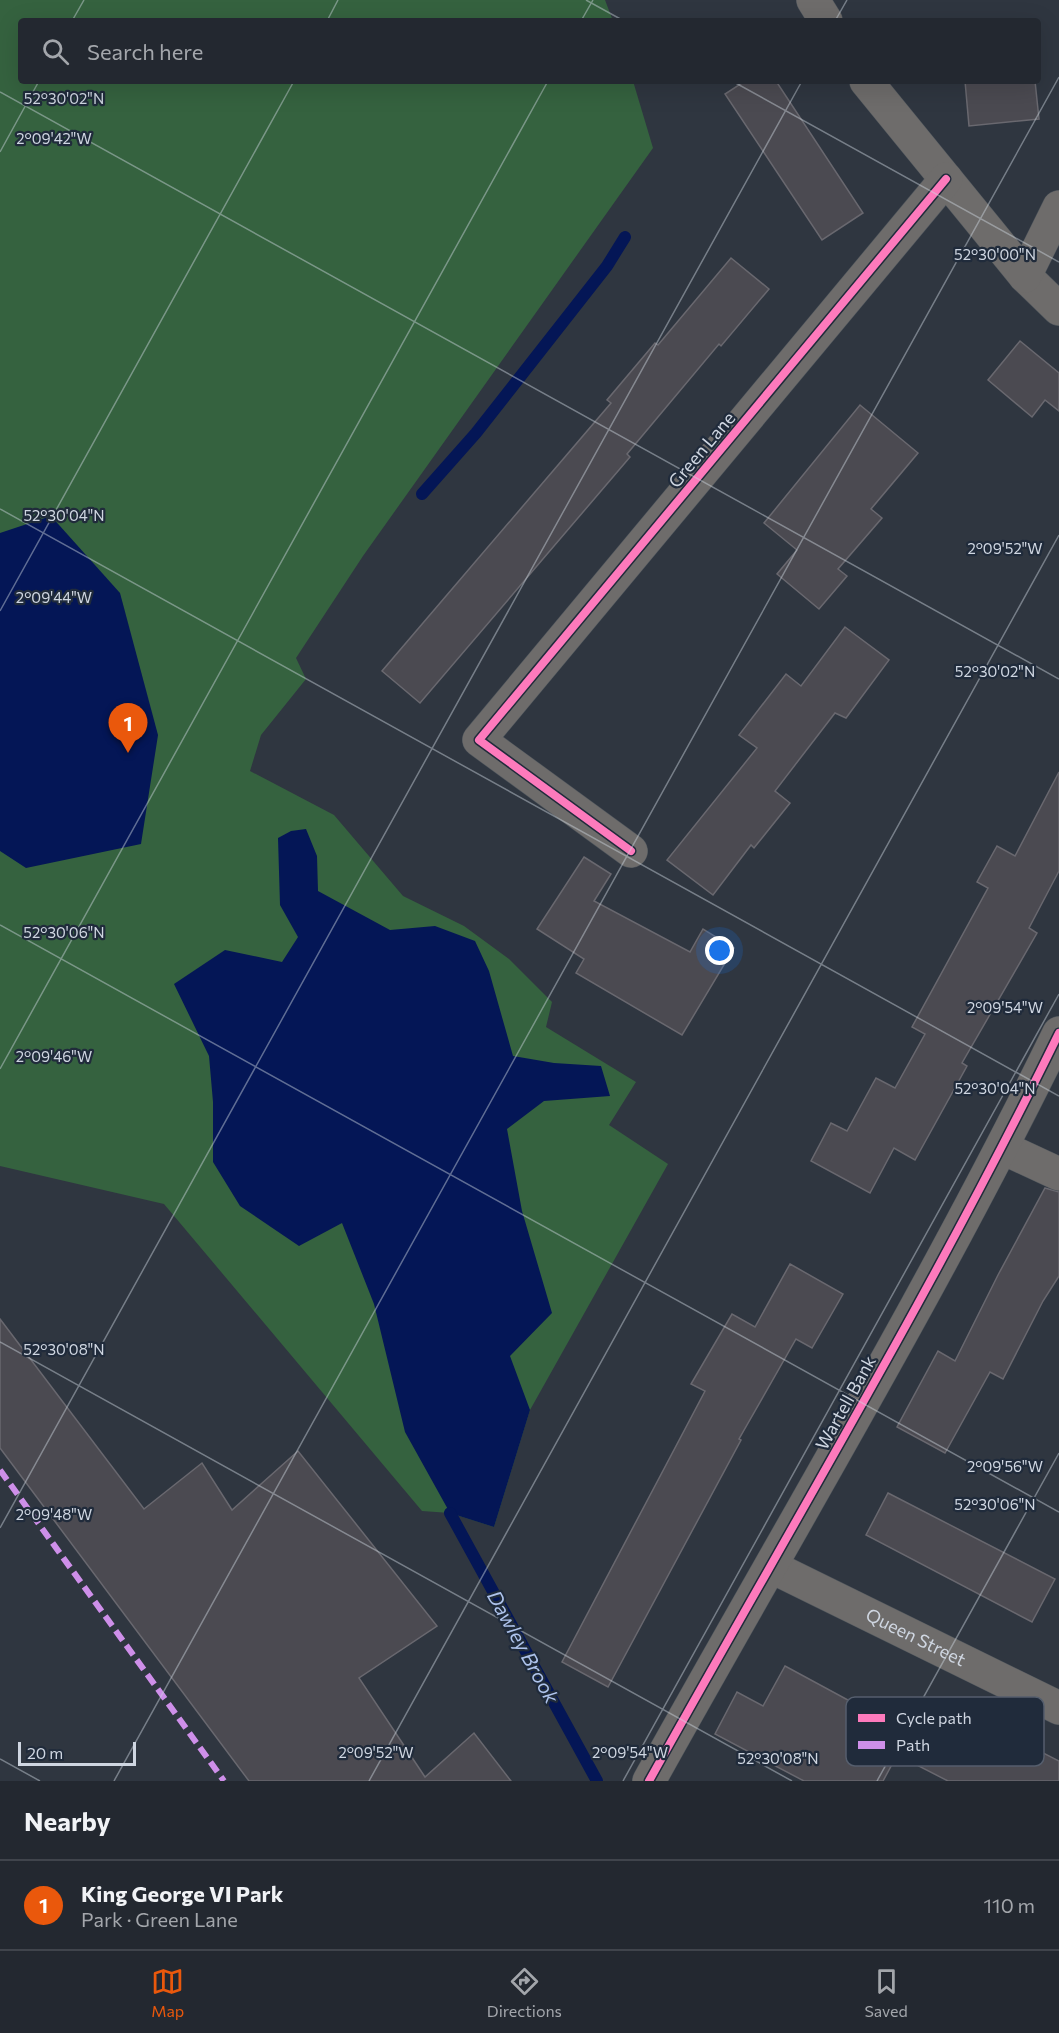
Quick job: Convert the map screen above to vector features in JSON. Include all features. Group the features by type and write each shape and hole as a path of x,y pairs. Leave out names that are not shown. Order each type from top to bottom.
{"street":[{"path":"813,0 824,18"},
{"path":"868,84 1025,276 1059,309"},
{"name":"Green Lane","path":"631,851 479,740 946,178"},
{"path":"1025,276 1059,207"},
{"name":"Wartell Bank","path":"649,1781 772,1567 1003,1148 1059,1033"},
{"path":"1003,1148 1059,1174"},
{"name":"Queen Street","path":"772,1567 1037,1697"},
{"name":"Queen Street","path":"1044,1701 1059,1708"}],"green space":[{"path":"0,0 605,0 612,18 18,18 18,84 634,84 653,148 363,556 296,658 306,679 261,735 250,771 334,815 403,896 464,926 509,959 552,1002 546,1027 636,1082 609,1125 668,1164 530,1410 494,1527 450,1513 422,1511 164,1204 0,1166"}],"shaded area":[{"path":"51,516 120,593 158,735 141,844 26,868 0,851 0,533"},
{"path":"306,829 317,856 318,891 390,930 435,926 475,941 489,971 513,1056 554,1063 601,1066 610,1096 544,1101 507,1129 522,1211 552,1313 510,1356 530,1410 494,1527 450,1513 405,1432 374,1304 342,1223 299,1246 240,1206 213,1162 213,1102 209,1056 174,984 225,950 282,962 298,937 280,905 278,838 291,831"}],"building":[{"path":"740,84 778,84 863,213 822,240 725,94"},
{"path":"965,84 1035,84 1039,119 969,126"},
{"path":"731,258 769,289 721,346 719,344 627,454 630,457 420,703 382,671 611,403 607,400 655,343 658,345"},
{"path":"1020,341 1059,373 1059,411 1045,400 1032,417 988,380"},
{"path":"860,405 918,453 871,509 882,518 838,569 847,576 819,609 777,574 797,550 764,523"},
{"path":"845,627 889,660 846,718 835,713 775,791 790,803 754,848 751,845 713,895 667,860 757,748 739,735 786,674 801,686"},
{"path":"1059,772 1059,871 1029,928 1037,933 962,1063 967,1066 915,1160 894,1148 870,1193 811,1161 831,1123 847,1131 876,1078 895,1088 925,1034 912,1027 988,888 977,882 997,846 1015,856"},
{"path":"584,857 611,874 594,901 690,952 703,929 734,948 682,1035 576,973 584,959 537,929"},
{"path":"1045,1188 1059,1192 1059,1276 1043,1301 1003,1379 990,1372 945,1453 897,1427 938,1351 955,1361"},
{"path":"790,1264 843,1294 812,1348 796,1339 739,1439 741,1440 608,1687 562,1662 705,1391 691,1384 732,1314 755,1327"},
{"path":"0,1319 144,1509 202,1463 232,1510 298,1451 437,1626 359,1678 425,1777 474,1733 511,1781 249,1781 0,1448"},
{"path":"888,1493 1055,1579 1032,1622 866,1535"},
{"path":"785,1666 846,1699 846,1766 891,1766 883,1781 804,1781 715,1734 737,1692 763,1706"},
{"path":"1044,1753 1059,1761 1059,1781 948,1781 919,1766 1044,1766"}],"waterway":[{"path":"422,494 476,433 607,266 625,237"},
{"name":"Dawley Brook","path":"450,1513 597,1781"}],"marked path":[{"path":"0,1470 224,1781"}],"cycle path":[{"path":"631,851 479,740 946,179"},
{"path":"649,1781 911,1317 1059,1033"}],"place":[{"name":"King George VI Park","path":"128,753"}]}
